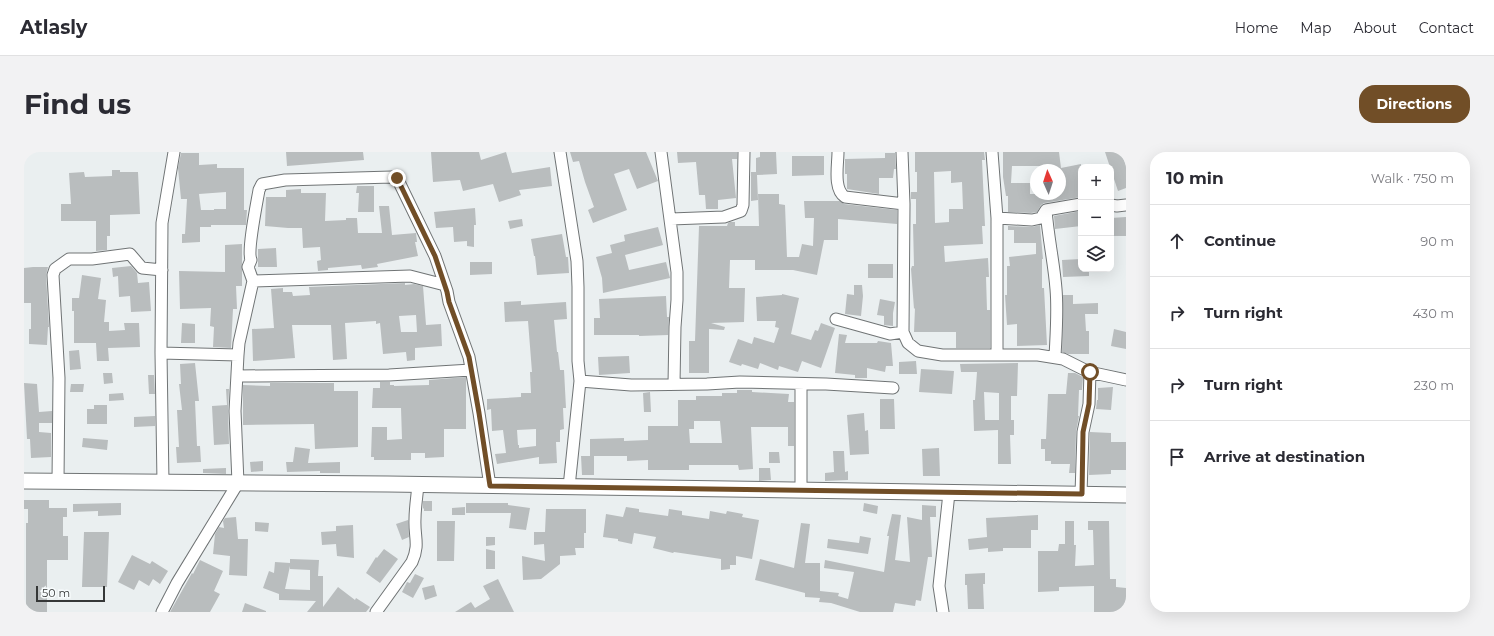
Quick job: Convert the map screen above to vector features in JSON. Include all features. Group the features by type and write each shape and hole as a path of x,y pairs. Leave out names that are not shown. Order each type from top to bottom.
{"main road":[{"path":"24,481 1126,495"}],"street":[{"path":"163,483 161,354 162,223 174,152"},
{"path":"560,152 577,261 578,362 580,381 569,487"},
{"path":"661,152 677,272 678,300 675,327 674,384"},
{"path":"671,219 724,217 741,211 743,205 744,152"},
{"path":"838,152 837,187 840,194 845,196 904,204"},
{"path":"902,152 904,204 903,332 908,343 918,352 942,355 1038,355 1062,358 1090,372 1126,380"},
{"path":"992,152 997,218 997,355"},
{"path":"162,612 177,583 238,484 235,411 238,354 239,343 253,281 248,267 251,260 249,258 259,190 262,184 285,180 397,178 435,256 449,302 469,357 490,486"},
{"path":"1046,210 1078,205"},
{"path":"1114,205 1126,205"},
{"path":"997,218 1032,220 1042,218 1046,210"},
{"path":"1046,210 1047,229 1056,290 1057,320 1055,357"},
{"path":"58,481 59,378 53,275 55,269 69,260 92,259 130,254 142,268 162,270"},
{"path":"253,281 410,276 445,285"},
{"path":"836,319 890,334 903,332"},
{"path":"161,354 238,354"},
{"path":"237,376 389,375 470,370"},
{"path":"1082,494 1083,432 1089,404 1090,372"},
{"path":"580,381 631,385 740,382 893,388"},
{"path":"801,384 801,491"},
{"path":"376,612 412,562 416,554 417,542 415,521 418,485"},
{"path":"943,612 940,586 950,493"}],"building":[{"path":"286,152 363,152 364,160 287,166"},
{"path":"431,152 479,152 481,160 506,152 512,173 550,167 552,186 519,190 521,195 499,202 493,184 463,191 460,180 433,182"},
{"path":"570,152 646,152 658,181 637,189 629,169 614,174 627,210 593,223 588,210 594,207 579,161 573,162"},
{"path":"677,152 737,152 737,159 732,159 736,198 718,200 718,209 706,209 705,195 699,195 696,162 678,163"},
{"path":"760,152 776,152 777,174 757,175 758,200 751,201 751,172 756,172 756,158 760,157"},
{"path":"915,152 984,152 985,160 982,160 985,226 982,226 983,244 944,246 945,262 988,258 989,277 986,277 987,310 990,310 990,348 956,348 956,332 914,332 915,308 914,309 911,269 912,266 914,266 913,224 916,224 916,199 911,199 911,192 917,192 917,172 915,172","holes":["951,171 951,183 962,182 963,209 949,209 949,222 935,223 934,172"]},
{"path":"1003,152 1059,152 1060,164 1030,164 1030,166 1012,166 1011,183 1030,183 1030,200 1062,200 1044,203 1037,212 1008,212 1008,196 1006,196 1003,177"},
{"path":"1105,152 1121,152 1126,166 1126,188 1118,191 1114,179 1114,164 1109,164"},
{"path":"181,153 199,153 199,165 217,164 217,168 244,168 244,210 247,210 246,225 211,225 211,227 200,227 200,242 182,243 182,234 185,234 187,199 181,199 178,168","holes":["226,192 226,209 201,210 199,194"]},
{"path":"885,153 895,153 896,169 894,169 893,178 879,178 879,194 847,189 845,159 885,158"},
{"path":"792,156 824,156 824,175 792,176"},
{"path":"1078,165 1078,197 1066,199 1066,167"},
{"path":"112,170 120,170 120,172 138,172 140,214 110,215 110,236 107,236 107,250 96,251 96,221 61,221 61,204 71,204 69,173 84,172 85,177 112,176"},
{"path":"357,186 374,186 374,212 358,212 359,193 356,193"},
{"path":"301,189 301,193 326,193 325,221 357,218 358,233 382,233 379,206 389,206 392,235 416,233 417,242 415,242 418,256 377,264 378,267 362,269 361,265 328,268 328,270 318,271 317,261 321,260 320,247 303,248 302,228 265,226 266,197 286,197 286,190"},
{"path":"758,194 779,194 779,204 785,205 787,257 799,257 802,244 813,246 814,218 805,218 804,201 840,201 844,204 897,210 897,224 838,219 838,240 824,240 817,275 793,270 755,270 755,260 730,260 729,288 745,288 744,322 711,323 725,327 724,330 709,329 709,373 689,373 689,341 695,341 699,226 727,226 730,222 735,222 735,226 759,226"},
{"path":"475,208 476,225 474,225 474,247 467,246 467,241 454,242 453,227 436,228 434,212"},
{"path":"1078,212 1078,226 1055,229 1054,216"},
{"path":"1126,217 1126,236 1114,236 1114,218"},
{"path":"522,219 523,226 510,229 508,221"},
{"path":"1040,225 1043,259 1042,288 1044,288 1047,345 1017,346 1017,324 1007,325 1005,295 1007,295 1007,266 1010,266 1009,257 1036,254 1036,243 1014,243 1014,230 1008,230 1008,226 1032,227"},
{"path":"658,227 663,245 625,255 629,270 666,262 670,278 603,293 602,278 596,257 612,253 610,245 625,241 624,235"},
{"path":"562,234 566,257 568,257 569,273 537,275 531,239"},
{"path":"242,244 242,286 236,286 237,309 233,309 231,348 213,347 214,327 210,326 211,308 180,309 179,271 225,272 225,245"},
{"path":"276,248 277,267 258,267 258,249"},
{"path":"1078,259 1078,272 1089,272 1089,276 1063,277 1062,260"},
{"path":"470,262 492,262 492,274 470,275"},
{"path":"868,264 893,264 893,278 868,278"},
{"path":"131,266 137,273 138,283 149,282 151,311 131,312 130,296 119,297 118,276 113,277 112,268"},
{"path":"48,267 46,275 49,327 47,345 29,344 29,329 31,329 31,303 24,303 24,268"},
{"path":"82,275 101,278 98,299 106,300 104,322 109,322 109,331 125,330 124,323 139,323 140,347 108,348 109,361 97,361 96,343 74,343 74,311 72,311 72,298 79,298"},
{"path":"405,283 405,285 414,284 423,286 426,325 441,324 442,346 415,348 415,360 407,361 406,352 383,354 380,323 376,324 376,321 345,323 347,359 333,360 331,325 292,325 295,358 253,361 252,329 274,328 271,289 283,288 283,292 292,292 293,296 310,295 309,287","holes":["416,315 417,332 401,332 399,316"]},
{"path":"854,285 862,285 863,296 861,316 845,314 847,294 854,295"},
{"path":"782,294 799,298 791,334 811,340 815,330 818,331 821,323 835,328 821,368 802,361 798,372 779,366 778,370 760,363 758,369 729,362 738,339 752,344 754,337 774,343 779,328 775,327 776,321 757,321 756,297"},
{"path":"1063,295 1073,295 1073,304 1098,303 1098,314 1085,314 1086,331 1089,331 1089,354 1068,354 1062,352"},
{"path":"666,296 667,317 669,317 668,335 594,335 594,318 600,318 599,299"},
{"path":"880,299 895,302 893,326 884,325 884,316 877,315"},
{"path":"521,301 521,305 566,302 567,319 554,320 560,370 564,370 566,408 563,408 564,429 560,430 560,442 556,442 557,463 539,464 539,457 497,464 495,454 506,453 503,430 492,431 491,409 487,410 487,399 521,397 521,393 531,393 530,372 532,372 528,321 505,322 504,302","holes":["536,429 536,446 519,448 517,430"]},
{"path":"182,323 195,324 195,343 181,343"},
{"path":"1114,329 1126,332 1126,349 1111,346"},
{"path":"839,334 847,335 845,343 877,343 878,341 891,343 893,366 886,366 885,372 867,368 867,378 855,378 855,375 835,373"},
{"path":"79,350 81,369 70,370 69,351"},
{"path":"629,356 630,373 599,375 598,357"},
{"path":"916,361 917,374 899,374 899,362"},
{"path":"195,363 199,401 195,401 197,446 200,446 201,462 177,463 176,447 179,447 177,410 182,410 179,384 181,384 180,364"},
{"path":"1018,363 1017,396 1011,396 1011,420 1014,420 1014,435 1010,435 1011,464 998,464 998,430 974,431 973,400 975,400 977,372 961,372 960,364","holes":["984,392 999,393 999,420 985,420"]},
{"path":"921,369 954,371 952,394 919,392"},
{"path":"103,373 112,373 113,383 104,384"},
{"path":"1068,373 1075,373 1083,377 1082,390 1079,390 1079,416 1076,432 1075,473 1069,473 1070,464 1051,464 1051,461 1045,461 1045,449 1041,449 1041,439 1046,439 1048,394 1066,394"},
{"path":"148,375 154,375 155,394 149,394"},
{"path":"466,377 466,429 444,429 444,457 425,458 425,453 411,453 411,460 374,460 374,457 371,457 372,427 387,427 387,440 402,439 401,408 372,408 373,388 380,388 380,382 390,382 390,385 394,386 429,385 429,380"},
{"path":"24,383 37,384 39,412 52,411 52,423 39,423 39,432 51,433 51,457 31,458 30,439 27,439"},
{"path":"270,383 334,383 334,391 358,391 358,447 315,449 314,424 243,425 243,385 270,386"},
{"path":"71,384 84,384 83,392 70,392"},
{"path":"1113,387 1111,410 1096,409 1098,388"},
{"path":"226,389 229,389 229,444 214,445 212,406 227,405"},
{"path":"737,390 752,390 752,392 789,394 788,402 794,402 794,446 788,446 788,427 751,427 753,469 739,470 738,465 689,465 689,470 648,470 648,460 627,461 627,456 594,456 594,475 582,475 581,456 590,456 590,439 624,438 624,441 648,440 648,426 678,426 678,400 696,400 696,396 722,396 722,393 737,393","holes":["694,421 720,421 722,443 690,443 689,429 694,429"]},
{"path":"650,392 651,412 644,412 643,393"},
{"path":"123,393 124,400 109,401 109,394"},
{"path":"880,399 894,399 895,429 880,429"},
{"path":"94,405 107,405 107,424 87,424 87,409 94,409"},
{"path":"864,413 865,431 868,430 869,454 850,455 847,415"},
{"path":"155,416 155,426 134,427 134,417"},
{"path":"1090,432 1111,433 1111,442 1126,442 1126,470 1111,470 1111,474 1089,475"},
{"path":"83,438 108,440 107,450 82,447"},
{"path":"295,447 310,449 308,463 340,462 340,473 320,473 320,471 287,472 286,462 293,462"},
{"path":"939,448 940,476 923,476 922,449"},
{"path":"833,451 844,451 845,472 848,471 848,480 825,481 825,473 834,472"},
{"path":"769,452 779,452 780,463 769,463"},
{"path":"263,461 263,471 251,472 250,462"},
{"path":"226,468 226,474 203,473 203,469"},
{"path":"759,468 770,468 771,480 759,481"},
{"path":"24,500 49,500 49,508 67,508 67,517 63,517 63,536 68,536 68,560 47,560 47,612 26,612 26,523 28,523 28,509 24,509"},
{"path":"423,501 432,501 432,511 424,511"},
{"path":"121,503 121,515 98,516 98,511 73,512 73,504"},
{"path":"466,503 508,503 508,505 530,508 526,530 509,528 511,513 466,513"},
{"path":"864,503 878,506 877,514 863,511"},
{"path":"922,505 936,506 936,517 930,517 932,557 928,557 921,601 916,600 915,606 895,603 893,612 860,612 831,603 819,602 820,598 805,597 805,593 755,580 760,559 794,568 801,523 810,524 805,563 820,563 820,591 839,593 838,596 848,599 854,572 824,568 825,560 884,572 889,536 887,536 892,514 901,515 895,560 910,562 907,517 922,520"},
{"path":"465,507 465,515 452,515 452,508"},
{"path":"626,507 639,509 639,512 668,516 669,509 682,511 682,515 709,519 710,511 726,514 727,511 743,514 742,517 759,520 752,559 736,556 736,565 730,565 730,569 721,570 721,559 673,553 653,548 656,537 634,533 632,544 618,541 618,539 603,537 606,514 623,517"},
{"path":"546,509 586,509 586,533 584,533 584,548 575,548 576,555 560,556 560,564 541,579 523,580 522,556 545,561 544,544 534,545 534,532 545,532"},
{"path":"1038,515 1038,530 1031,530 1031,548 1003,548 1003,551 988,552 988,548 969,550 968,539 987,537 986,518"},
{"path":"236,517 238,539 248,539 247,576 229,575 230,556 213,554 215,534 219,527 224,528 223,521 225,518"},
{"path":"408,520 409,537 402,540 396,524"},
{"path":"437,521 455,521 454,561 437,561"},
{"path":"1065,521 1074,521 1074,545 1076,545 1075,566 1094,565 1093,530 1088,530 1088,521 1109,521 1110,579 1116,579 1116,587 1126,588 1126,612 1094,612 1094,586 1059,587 1059,591 1038,592 1038,551 1058,551 1059,544 1065,544"},
{"path":"255,522 269,523 268,532 255,531"},
{"path":"353,525 354,558 337,556 336,544 322,545 321,532 336,531 336,526"},
{"path":"84,532 109,532 107,587 82,587"},
{"path":"860,536 871,538 868,554 827,548 828,539 859,543"},
{"path":"486,537 495,537 495,545 486,546"},
{"path":"384,549 398,559 380,583 366,573 376,557 377,558"},
{"path":"486,549 495,551 495,569 486,569"},
{"path":"132,555 150,564 152,561 168,571 160,584 153,579 149,586 139,580 134,590 118,582"},
{"path":"290,559 319,560 318,576 323,576 323,607 338,587 355,600 356,598 370,607 366,612 307,612 316,601 279,600 279,594 263,588 269,571 274,573 275,562 290,563","holes":["290,566 290,569 310,570 310,590 285,589"]},
{"path":"200,560 223,571 214,591 220,594 210,612 170,612 192,573 193,574"},
{"path":"985,573 985,584 983,584 984,609 968,609 965,574"},
{"path":"415,574 424,578 413,598 402,592 407,582 410,583"},
{"path":"498,579 514,612 455,612 471,602 475,608 490,599 483,586"},
{"path":"434,585 437,596 425,600 422,588"},
{"path":"245,603 266,611 266,612 242,612"}],"route":[{"path":"397,178 435,256 449,302 469,357 490,486 1082,494 1083,432 1089,404 1090,372"}]}
